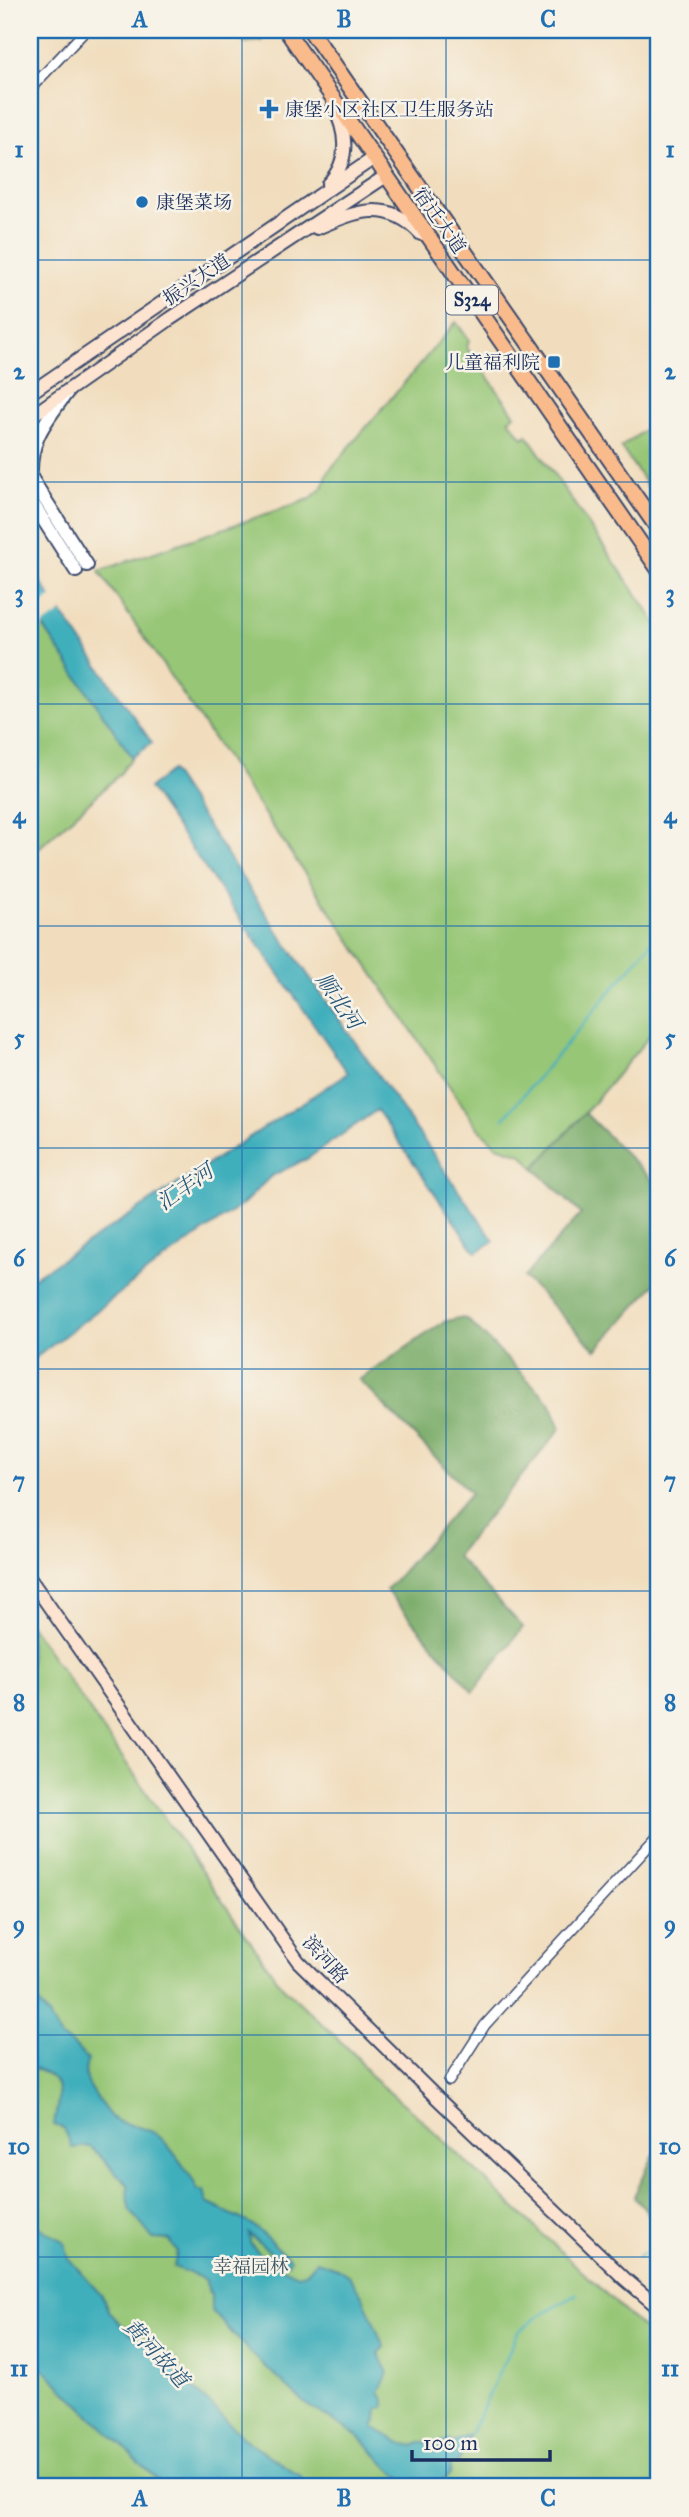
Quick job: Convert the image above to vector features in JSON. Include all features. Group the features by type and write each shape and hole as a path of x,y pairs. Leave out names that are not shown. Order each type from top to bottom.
{"main road":[{"name":"宿迁大道","path":"286,30 659,570"},
{"name":"宿迁大道","path":"310,30 659,530"},
{"path":"278,224 327,184 336,175 345,158 344,133 314,71"},
{"name":"振兴大道","path":"30,393 374,158"},
{"name":"振兴大道","path":"30,417 386,176"},
{"path":"285,242 353,213 372,210 391,213 409,221 445,260"},
{"name":"滨河路","path":"30,1579 299,1961 486,2146 659,2308"}],"street":[{"path":"30,89 86,30"},
{"path":"30,387 55,376"},
{"path":"31,501 82,568 30,477 36,438 71,388"},
{"path":"449,2081 485,2025 659,1835"}],"green space":[{"path":"236,30 254,30 262,41 245,43"},
{"path":"456,322 469,340 467,348 515,415 509,420 523,438 527,435 659,627 659,1025 585,1113 534,1168 522,1154 497,1146 478,1128 99,571 310,499 323,487 328,472"},
{"path":"659,420 659,503 621,447"},
{"path":"30,607 132,757 120,774 30,856"},
{"path":"585,1113 659,1187 659,1280 596,1350 524,1277 581,1214 534,1168"},
{"path":"458,1318 467,1319 550,1402 561,1428 456,1556 523,1627 473,1692 386,1590 471,1493 359,1380 444,1322"},
{"name":"幸福园林","path":"30,1625 281,1985 357,2057 371,2077 411,2110 659,2344 659,2487 30,2487"},
{"path":"659,2149 659,2227 634,2196"}],"water":[{"path":"30,567 152,743 132,757 30,607"},
{"name":"汇丰河","path":"171,771 283,939 494,1241 477,1252 472,1247 377,1110 307,1159 271,1176 243,1204 159,1263 30,1362 30,1280 348,1073 149,788"},
{"path":"30,1994 49,2016 61,2038 73,2044 88,2060 85,2076 112,2118 156,2134 179,2160 198,2190 204,2190 207,2203 252,2224 290,2259 288,2263 278,2259 249,2234 250,2242 264,2259 297,2275 306,2273 317,2261 337,2268 349,2276 363,2297 384,2347 378,2353 388,2373 379,2393 384,2400 384,2407 378,2408 373,2427 401,2443 414,2446 422,2442 455,2441 470,2435 458,2463 451,2465 450,2474 444,2479 444,2487 413,2487 389,2468 361,2438 303,2402 246,2348 211,2310 211,2294 204,2279 174,2267 177,2252 170,2240 153,2239 129,2209 128,2185 90,2147 72,2148 64,2128 54,2125 58,2095 55,2082 50,2076 30,2068"},
{"path":"30,2219 64,2242 69,2259 102,2296 109,2312 128,2331 171,2366 248,2442 300,2476 305,2487 164,2487 30,2355"}],"pier":[{"path":"54,596 64,611 41,629 30,609 36,609"}],"waterway":[{"path":"504,1118 659,934"},
{"path":"638,2257 644,2253"},
{"path":"470,2435 518,2332 577,2294"}],"place":[{"name":"康堡小区社区卫生服务站","path":"269,109"},
{"name":"康堡菜场","path":"142,202"},
{"name":"儿童福利院","path":"554,362"}],"water label":[{"name":"顺北河","path":"339,1001"},
{"name":"黄河故道","path":"156,2353"}]}
